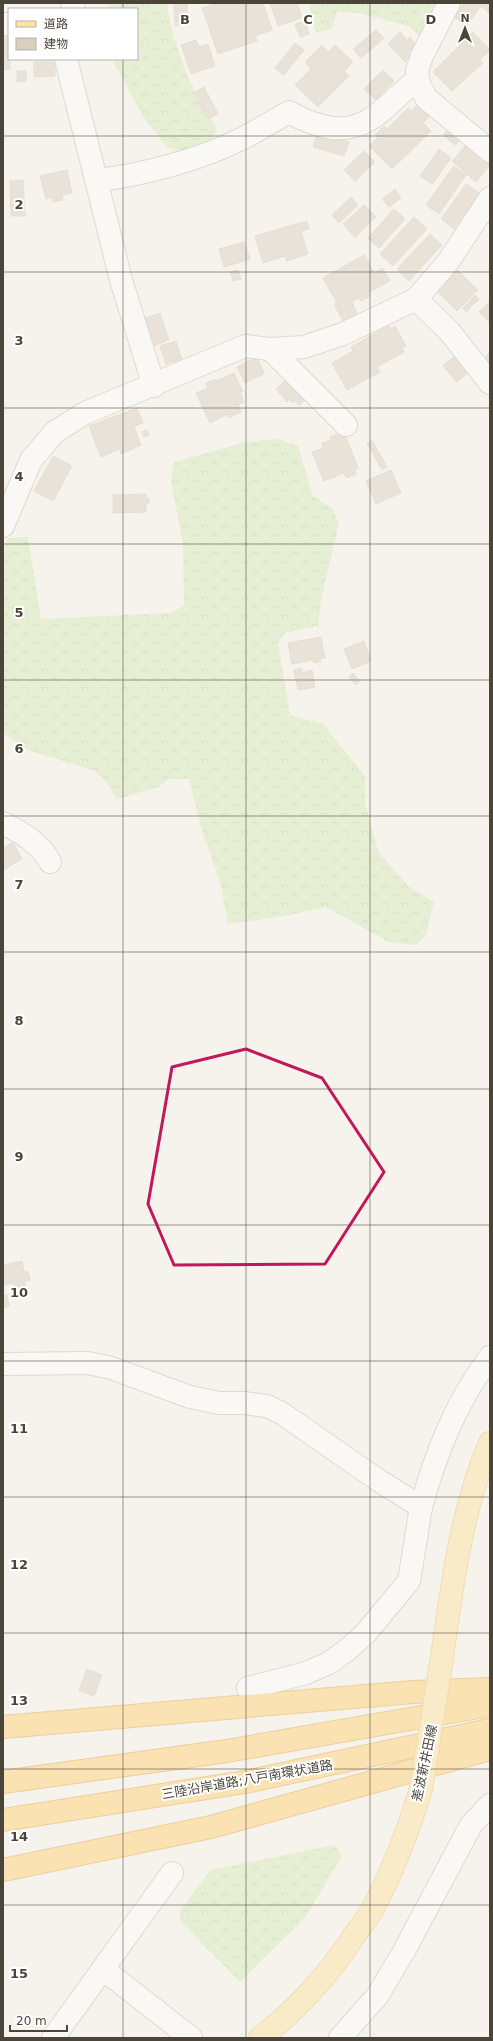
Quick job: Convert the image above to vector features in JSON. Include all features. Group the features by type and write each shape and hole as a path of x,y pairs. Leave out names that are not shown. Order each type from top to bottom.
{"highway":[{"path":"3,1727 413,1692 490,1689"},
{"path":"3,1782 227,1751 490,1704"},
{"name":"三陸沿岸道路;八戸南環状道路","path":"3,1820 245,1782 490,1730"},
{"path":"3,1870 210,1827 490,1749"}],"main road":[{"name":"差波新井田線","path":"260,2038 280,2023 310,1992 343,1953 375,1906 411,1822 421,1789 455,1566 467,1510 482,1462 490,1443"}],"street":[{"path":"449,3 422,56 417,71 418,79 426,98 490,151"},
{"path":"66,60 98,180 121,280 154,386"},
{"path":"98,180 117,178 195,158 239,140 289,112 302,119 326,127 346,129 362,125 375,117 418,79"},
{"path":"3,526 31,460 55,432 85,413 154,386 245,346 270,348 304,347 343,334 416,299 448,262 490,198"},
{"path":"416,299 449,331 490,383"},
{"path":"270,348 346,425"},
{"path":"3,823 20,832 44,850 50,862"},
{"path":"248,1688 306,1672 329,1663 365,1634 409,1581 421,1507 428,1480 454,1413 473,1379 490,1357"},
{"path":"3,1364 88,1363 111,1368 190,1397 220,1403 244,1403 267,1406 283,1414 378,1480 421,1507"},
{"path":"340,2038 378,1995 404,1951 471,1825 480,1813 490,1805"},
{"path":"52,2038 172,1873"},
{"path":"103,1969 191,2038"}],"highlighted area":[{"path":"246,1049 322,1078 384,1172 325,1264 174,1265 148,1204 172,1067"}],"green space":[{"path":"108,3 170,3 167,6 173,35 188,78 217,130 212,139 182,152 167,147 144,118 113,60 138,60 138,8 108,8"},
{"path":"306,3 443,3 423,38 408,26 359,13 337,12 332,29 316,33 309,5"},
{"path":"278,439 298,446 313,496 333,509 339,524 321,600 318,626 285,633 278,643 290,715 323,724 365,776 365,802 378,851 408,886 434,902 426,935 416,945 389,942 326,907 280,917 228,924 221,886 202,830 189,779 168,779 159,787 117,799 106,782 95,771 28,750 3,733 3,549 8,538 28,537 41,619 170,613 184,606 183,545 171,481 174,462 246,442"},
{"path":"334,1845 342,1856 305,1918 240,1982 179,1920 181,1909 211,1870"}],"building":[{"path":"187,3 188,25 175,26 174,4"},
{"path":"218,3 263,3 272,30 255,36 257,41 218,54 202,8"},
{"path":"270,3 297,3 302,18 278,26"},
{"path":"464,3 490,3 490,14 481,6 466,26 454,17"},
{"path":"305,21 309,34 300,37 295,24"},
{"path":"376,30 384,38 361,58 353,49"},
{"path":"400,32 407,40 410,37 416,44 408,53 411,56 405,62 388,44"},
{"path":"473,32 490,50 480,60 483,63 452,91 433,72"},
{"path":"3,37 8,37 8,60 10,60 10,69 3,70"},
{"path":"196,40 199,47 208,44 215,66 191,74 181,45"},
{"path":"295,43 304,50 284,75 275,68"},
{"path":"322,45 329,52 335,45 353,62 344,71 349,76 318,107 295,85 311,69 305,62"},
{"path":"34,62 55,62 55,76 34,77"},
{"path":"383,70 394,81 376,100 364,89"},
{"path":"17,71 26,71 26,81 17,82"},
{"path":"204,87 218,114 208,119 193,93"},
{"path":"421,101 433,113 423,123 431,131 392,169 369,146 378,137 375,135 384,126 387,129 408,108 411,111"},
{"path":"450,127 462,138 455,145 443,135"},
{"path":"318,132 349,142 344,156 313,147"},
{"path":"467,144 490,165 476,182 452,161"},
{"path":"439,149 451,158 432,184 420,176"},
{"path":"364,151 375,162 355,181 344,170"},
{"path":"454,166 466,175 439,214 426,205"},
{"path":"67,170 72,193 62,195 63,200 53,202 52,197 46,199 40,176"},
{"path":"23,180 25,216 11,216 10,181"},
{"path":"466,184 479,193 454,229 441,219"},
{"path":"395,189 401,198 389,207 382,199"},
{"path":"351,197 358,205 339,223 332,215"},
{"path":"364,205 376,217 355,237 343,224"},
{"path":"394,209 405,219 379,248 368,238"},
{"path":"414,217 427,229 393,266 380,254"},
{"path":"307,221 309,229 301,231 308,254 286,261 285,256 263,263 255,236"},
{"path":"430,234 442,245 409,281 397,269"},
{"path":"244,242 250,259 224,267 219,249"},
{"path":"364,255 374,273 382,268 390,281 368,293 370,296 361,301 359,298 352,302 358,315 344,323 334,304 337,303 323,278"},
{"path":"456,269 478,290 457,311 436,290"},
{"path":"238,270 241,279 233,281 230,272"},
{"path":"475,295 479,299 466,312 463,308"},
{"path":"490,301 490,323 479,312"},
{"path":"160,313 169,340 152,346 143,319"},
{"path":"389,325 391,329 395,326 406,346 402,348 404,352 377,367 380,372 347,390 332,363 353,351 351,347"},
{"path":"176,341 182,359 166,364 160,346"},
{"path":"490,353 490,363 489,364 484,358"},
{"path":"457,354 471,370 457,382 443,366"},
{"path":"257,357 264,374 245,383 237,367"},
{"path":"234,373 243,392 240,393 244,402 238,405 241,412 229,418 227,414 210,423 196,393 208,388 206,383 215,379 216,381"},
{"path":"288,378 303,394 300,397 304,400 299,405 296,401 293,403 289,399 287,402 276,389"},
{"path":"137,408 143,423 134,426 141,445 121,454 120,449 101,457 89,426"},
{"path":"147,430 149,435 144,437 142,432"},
{"path":"344,432 358,468 355,469 356,474 346,478 344,473 324,481 312,452 323,448 322,443 331,440 330,437"},
{"path":"372,440 387,467 382,470 367,443"},
{"path":"53,456 72,466 53,501 34,491"},
{"path":"391,470 401,493 376,504 366,481"},
{"path":"146,494 146,498 149,498 149,503 146,503 146,512 113,513 113,495"},
{"path":"321,637 325,658 320,659 321,662 314,663 313,660 292,664 288,643"},
{"path":"364,641 371,661 352,669 344,649"},
{"path":"301,668 302,673 312,670 315,687 298,690 294,670"},
{"path":"353,673 360,681 356,685 349,677"},
{"path":"13,842 22,859 3,870 3,848"},
{"path":"22,1261 24,1272 28,1271 30,1280 25,1281 26,1285 14,1288 13,1283 3,1285 3,1265"},
{"path":"7,1295 9,1306 3,1308 3,1296"},
{"path":"87,1669 102,1675 94,1696 79,1690"}]}
